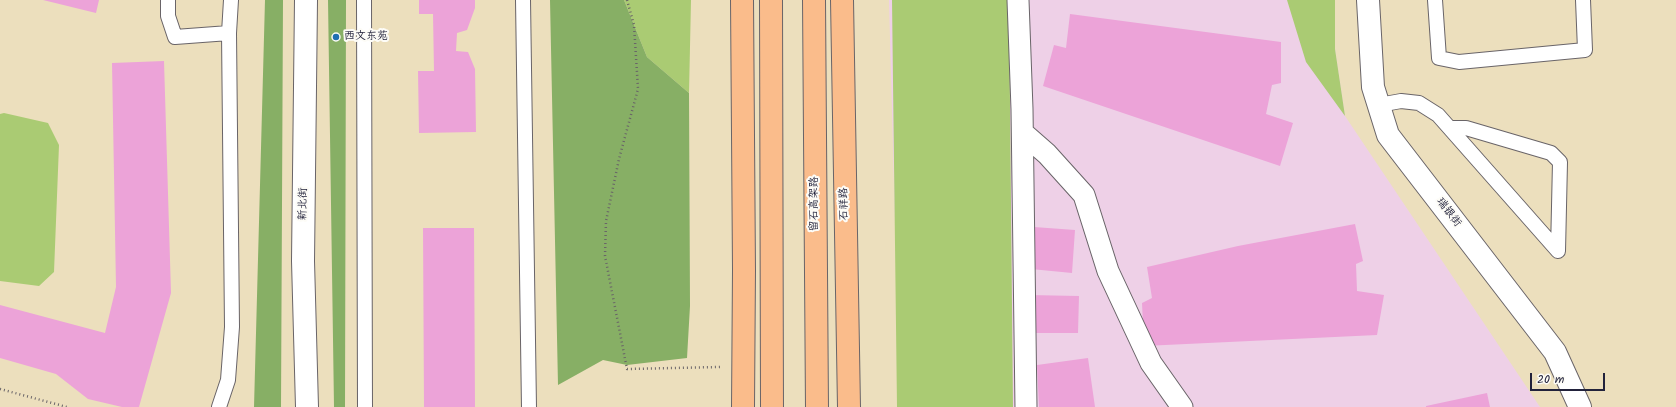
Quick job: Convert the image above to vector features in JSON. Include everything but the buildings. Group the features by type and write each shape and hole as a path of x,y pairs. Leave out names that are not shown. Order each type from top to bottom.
{"main road":[{"path":"742,0 743,407"},
{"path":"771,0 772,407"},
{"name":"留石高架路","path":"814,0 817,407"},
{"name":"石祥路","path":"842,0 849,407"}],"street":[{"name":"新北街","path":"306,0 303,261 308,407"},
{"path":"1018,0 1023,133 1026,407"},
{"name":"瑞银街","path":"1368,0 1373,87 1388,135 1555,352 1580,407"},
{"path":"1023,133 1047,154 1084,195 1108,271 1151,363 1182,407"}],"lane":[{"path":"168,0 168,16 175,37 229,33"},
{"path":"219,407 228,380 232,327 229,33 231,0"},
{"path":"364,0 365,407"},
{"path":"523,0 529,407"},
{"path":"1435,0 1439,58 1459,62 1585,50 1583,0"},
{"path":"1379,105 1401,101 1419,103 1438,115 1558,251 1560,162 1551,153 1466,128 1450,128"}],"path":[{"path":"627,0 634,25 638,88 619,159 608,214 605,256 627,369 743,366"},
{"path":"0,389 67,407"}],"shaded area":[{"path":"889,0 1335,0 1335,49 1345,116 1540,407 900,407"}],"green space":[{"path":"265,0 283,0 281,407 254,407"},
{"path":"328,0 346,0 345,407 334,407"},
{"path":"550,0 624,0 647,57 689,93 690,306 687,358 627,365 603,360 558,385"},
{"path":"624,0 691,0 689,93 647,57"},
{"path":"892,0 1009,0 1013,407 897,407"},
{"path":"1287,0 1335,0 1335,49 1345,116 1306,62"},
{"path":"4,113 48,123 59,145 54,272 39,286 0,281 0,114"}],"place":[{"name":"西文东苑","path":"336,37"}]}
